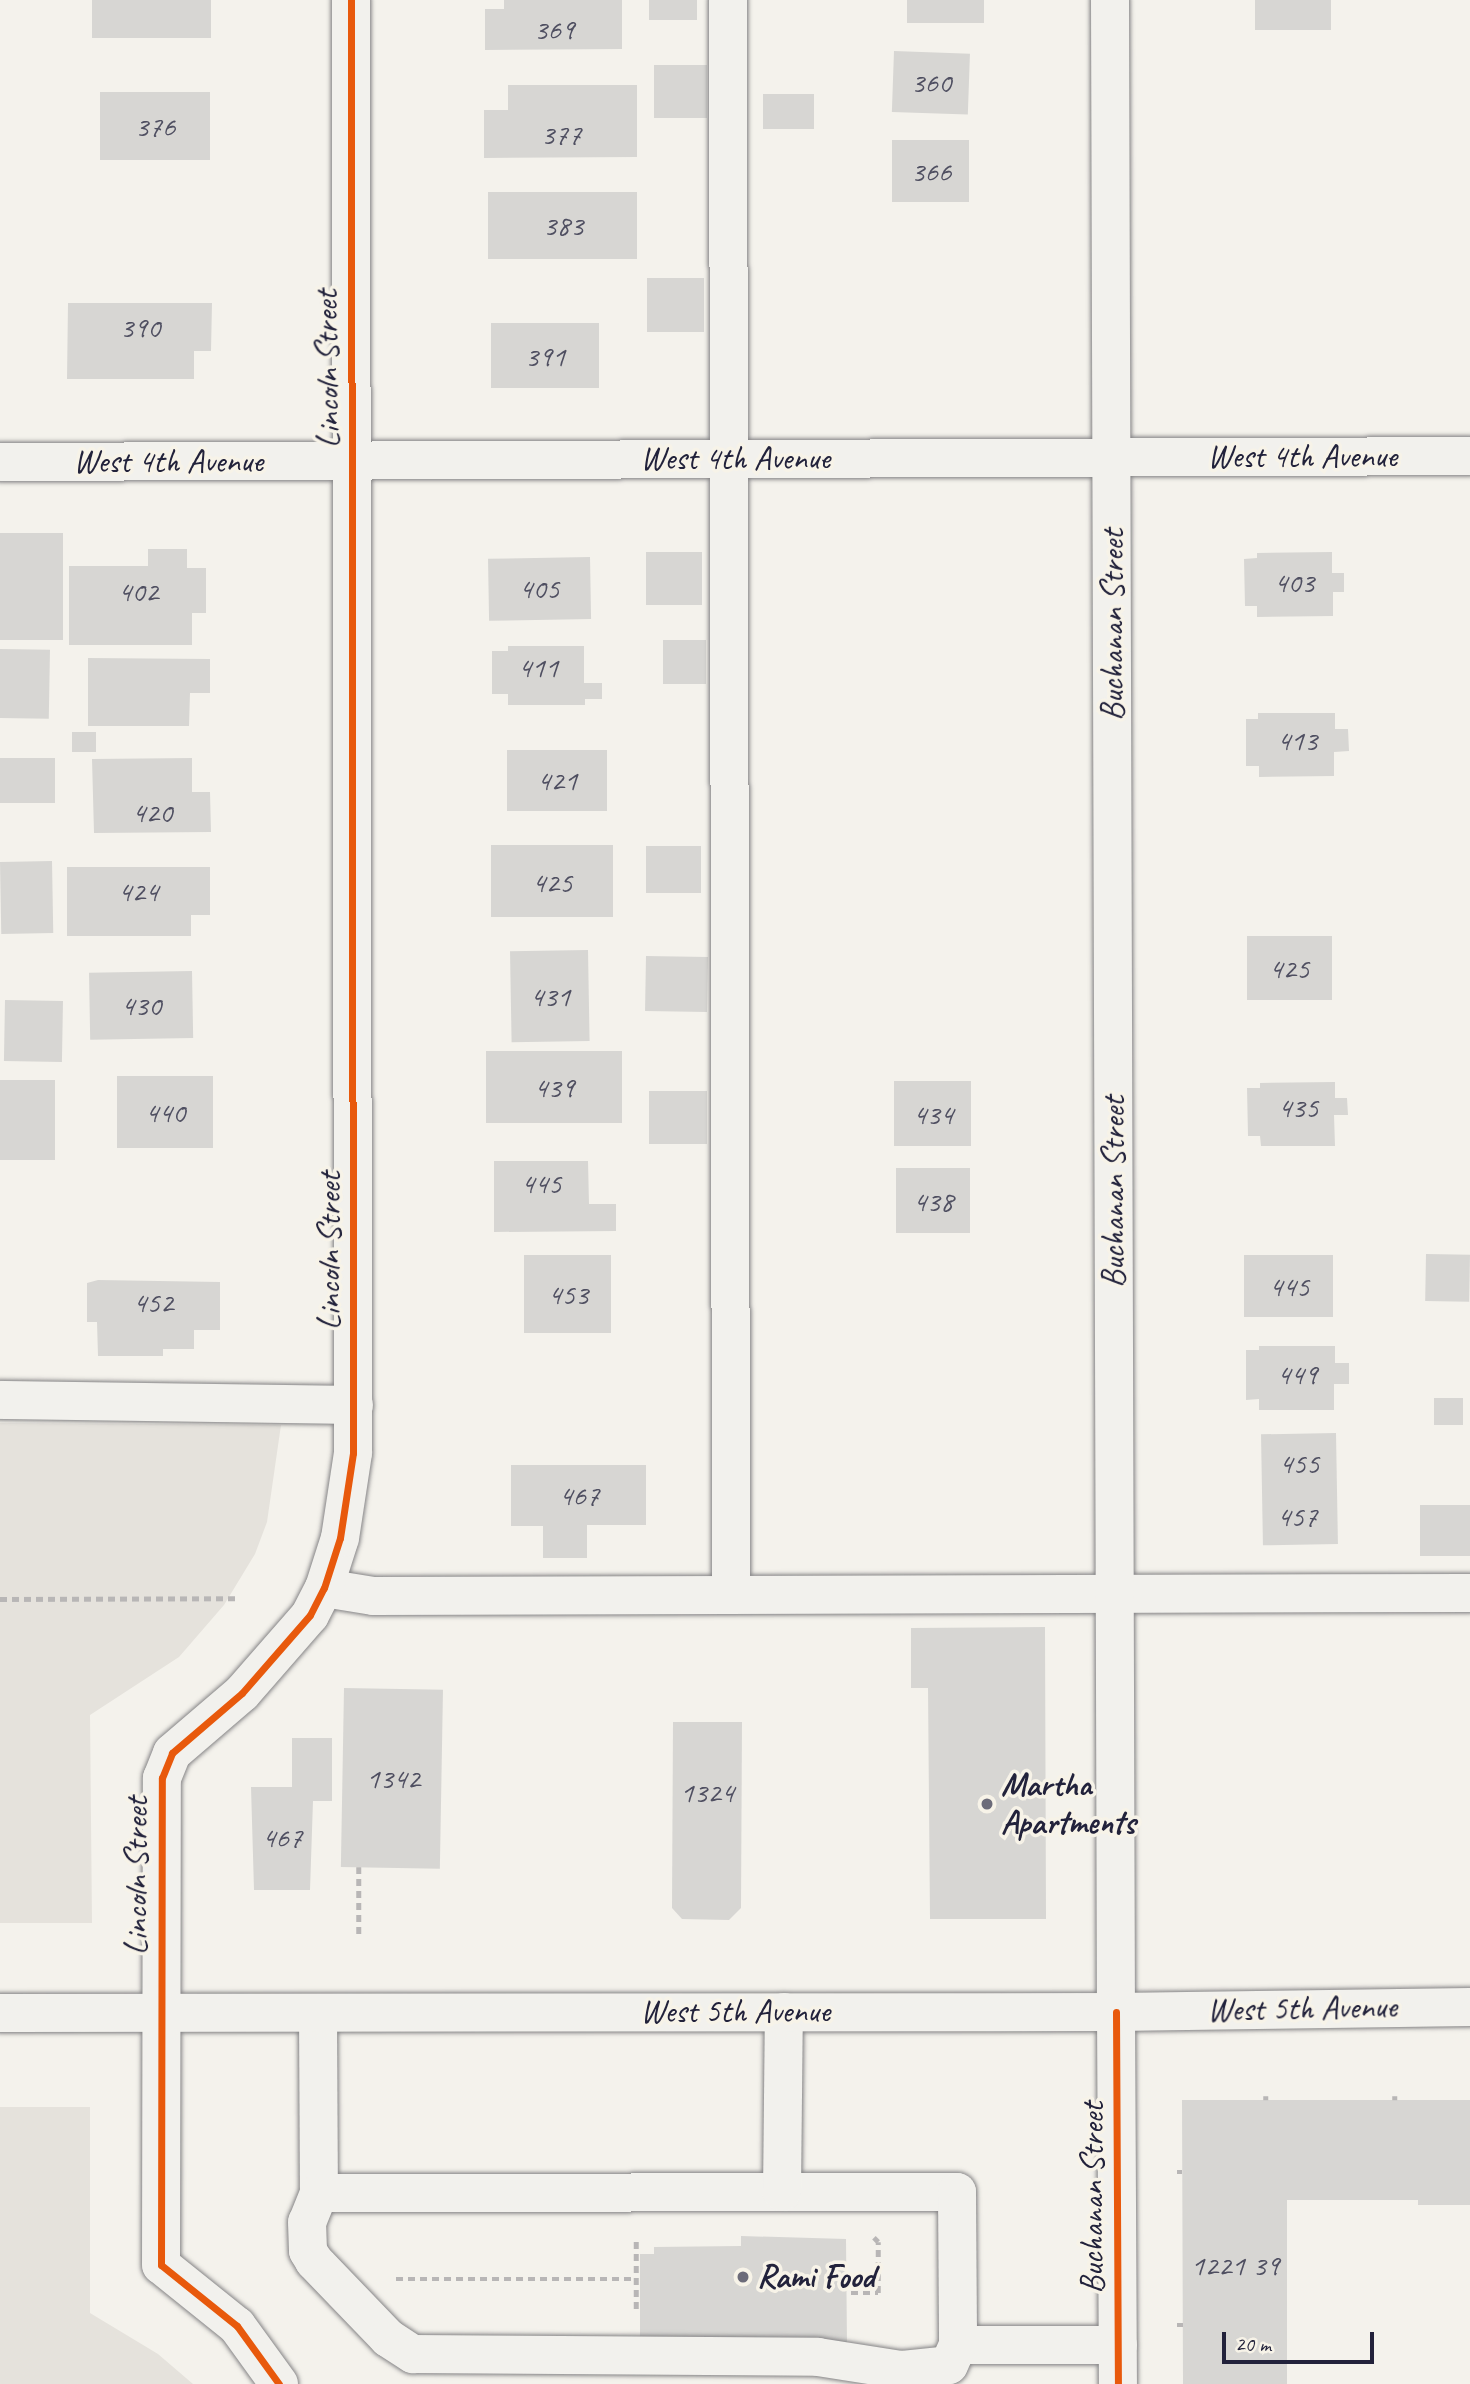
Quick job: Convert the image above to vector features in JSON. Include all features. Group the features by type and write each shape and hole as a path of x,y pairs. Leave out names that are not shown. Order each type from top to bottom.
{"main road":[{"name":"Lincoln Street","path":"279,2384 237,2326 162,2265 164,1763 274,1660 310,1615 324,1588 340,1538 348,1492 354,1405 351,0"},
{"path":"728,0 731,1594"},
{"name":"Buchanan Street","path":"1110,0 1118,2384"},
{"name":"West 4th Avenue","path":"0,462 1470,456"},
{"path":"0,1400 354,1405"},
{"path":"324,1588 373,1596 1470,1593"},
{"name":"West 5th Avenue","path":"0,2013 1116,2012 1470,2007"},
{"path":"782,2192 784,2012"},
{"path":"318,2013 319,2193 307,2222 308,2251 314,2261 388,2338 413,2354 818,2357 901,2370 949,2365 958,2345 957,2192 319,2193"},
{"path":"958,2345 1118,2345"}],"path":[{"path":"0,1599 236,1598"},
{"path":"359,1867 359,1938"},
{"path":"851,2293 878,2293 878,2242 868,2231"},
{"path":"636,2321 635,2241 640,2233"},
{"path":"385,2279 636,2279"}],"shaded area":[{"path":"0,1423 281,1425 267,1522 255,1554 224,1605 179,1657 90,1715 92,1923 0,1923"},
{"path":"0,2107 90,2107 90,2313 158,2354 193,2384 0,2384"}],"building":[{"path":"92,0 211,0 211,38 92,38"},
{"path":"504,0 622,0 622,49 485,50 485,9 504,9"},
{"path":"649,0 697,0 697,20 649,20"},
{"path":"907,0 984,0 984,23 907,23"},
{"path":"1255,0 1331,0 1331,30 1255,30"},
{"path":"894,51 970,54 968,115 892,112"},
{"path":"654,65 707,65 707,118 654,118"},
{"path":"508,85 637,85 637,157 484,158 484,110 508,110"},
{"path":"100,92 210,92 210,160 100,160"},
{"path":"763,94 814,94 814,129 763,129"},
{"path":"892,140 969,140 969,202 892,202"},
{"path":"488,192 637,192 637,259 488,259"},
{"path":"647,278 704,278 704,332 647,332"},
{"path":"68,303 212,303 211,351 194,351 194,379 67,379"},
{"path":"491,323 599,323 599,388 491,388"},
{"path":"0,533 63,533 63,640 0,640"},
{"path":"148,549 187,549 187,568 206,568 206,613 192,613 192,645 69,645 69,566 148,566"},
{"path":"646,552 702,552 702,605 646,605"},
{"path":"1332,552 1332,573 1344,573 1344,592 1333,592 1333,616 1257,617 1257,606 1245,606 1244,559 1257,558 1257,553"},
{"path":"590,557 591,619 489,621 488,559"},
{"path":"663,640 706,640 706,684 663,684"},
{"path":"508,646 584,646 584,683 602,683 602,699 585,699 585,705 508,705 508,694 492,694 492,651 508,651"},
{"path":"0,649 50,650 49,719 0,718"},
{"path":"88,658 210,659 210,693 190,693 189,726 88,726"},
{"path":"1258,713 1335,713 1335,729 1348,729 1349,751 1334,752 1334,776 1259,777 1259,766 1246,766 1246,719 1258,719"},
{"path":"72,732 96,732 96,752 72,752"},
{"path":"507,750 607,750 607,811 507,811"},
{"path":"0,758 55,758 55,803 0,803"},
{"path":"192,758 192,792 210,792 211,832 94,833 92,759"},
{"path":"491,845 613,845 613,917 491,917"},
{"path":"646,846 701,846 701,893 646,893"},
{"path":"52,861 53,933 1,934 0,862"},
{"path":"67,867 210,867 210,915 191,915 191,936 67,936"},
{"path":"1247,936 1332,936 1332,1000 1247,1000"},
{"path":"588,950 590,1041 512,1042 510,951"},
{"path":"646,956 708,957 707,1012 645,1011"},
{"path":"192,971 193,1038 90,1040 89,973"},
{"path":"5,1000 63,1001 62,1062 4,1061"},
{"path":"486,1051 622,1051 622,1123 486,1123"},
{"path":"117,1076 213,1076 213,1148 117,1148"},
{"path":"0,1080 55,1080 55,1160 0,1160"},
{"path":"894,1081 971,1081 971,1146 894,1146"},
{"path":"1335,1082 1335,1098 1347,1098 1348,1115 1334,1115 1335,1146 1261,1146 1260,1136 1248,1136 1247,1088 1260,1088 1260,1083"},
{"path":"649,1091 707,1091 707,1144 649,1144"},
{"path":"494,1161 588,1161 589,1204 616,1204 616,1231 494,1232"},
{"path":"896,1168 970,1168 970,1233 896,1233"},
{"path":"1426,1254 1470,1255 1469,1302 1425,1301"},
{"path":"524,1255 611,1255 611,1333 524,1333"},
{"path":"1244,1255 1333,1255 1333,1317 1244,1317"},
{"path":"98,1280 220,1282 220,1330 194,1330 194,1349 163,1349 163,1356 98,1356 97,1322 87,1322 87,1283"},
{"path":"1259,1346 1335,1346 1335,1363 1349,1363 1349,1384 1334,1384 1334,1410 1259,1410 1259,1399 1246,1400 1246,1350 1259,1350"},
{"path":"1434,1398 1463,1398 1463,1425 1434,1425"},
{"path":"1336,1433 1338,1544 1263,1545 1261,1434"},
{"path":"511,1465 646,1465 646,1525 587,1525 587,1558 543,1558 543,1526 511,1526"},
{"path":"1420,1505 1470,1505 1470,1556 1420,1556"},
{"name":"Martha Apartments","path":"1045,1627 1046,1919 930,1919 928,1688 911,1688 911,1628"},
{"path":"344,1688 443,1690 440,1869 341,1867"},
{"path":"673,1722 742,1722 741,1908 729,1920 682,1919 672,1908"},
{"path":"292,1738 332,1738 332,1801 313,1801 310,1890 254,1890 251,1787 292,1787"},
{"path":"1182,2100 1470,2100 1470,2205 1418,2205 1418,2200 1287,2200 1287,2384 1183,2384"},
{"name":"Rami Food","path":"741,2236 846,2239 847,2344 640,2344 640,2254 654,2254 654,2247 741,2246"}],"cycle path":[{"path":"279,2384 237,2326 161,2265 162,1778 172,1753 242,1693 310,1615 324,1588 340,1538 353,1453 351,0"},
{"path":"1116,2012 1118,2384"}],"place":[{"name":"Martha Apartments","path":"987,1804"},
{"name":"Rami Food","path":"743,2277"}]}
